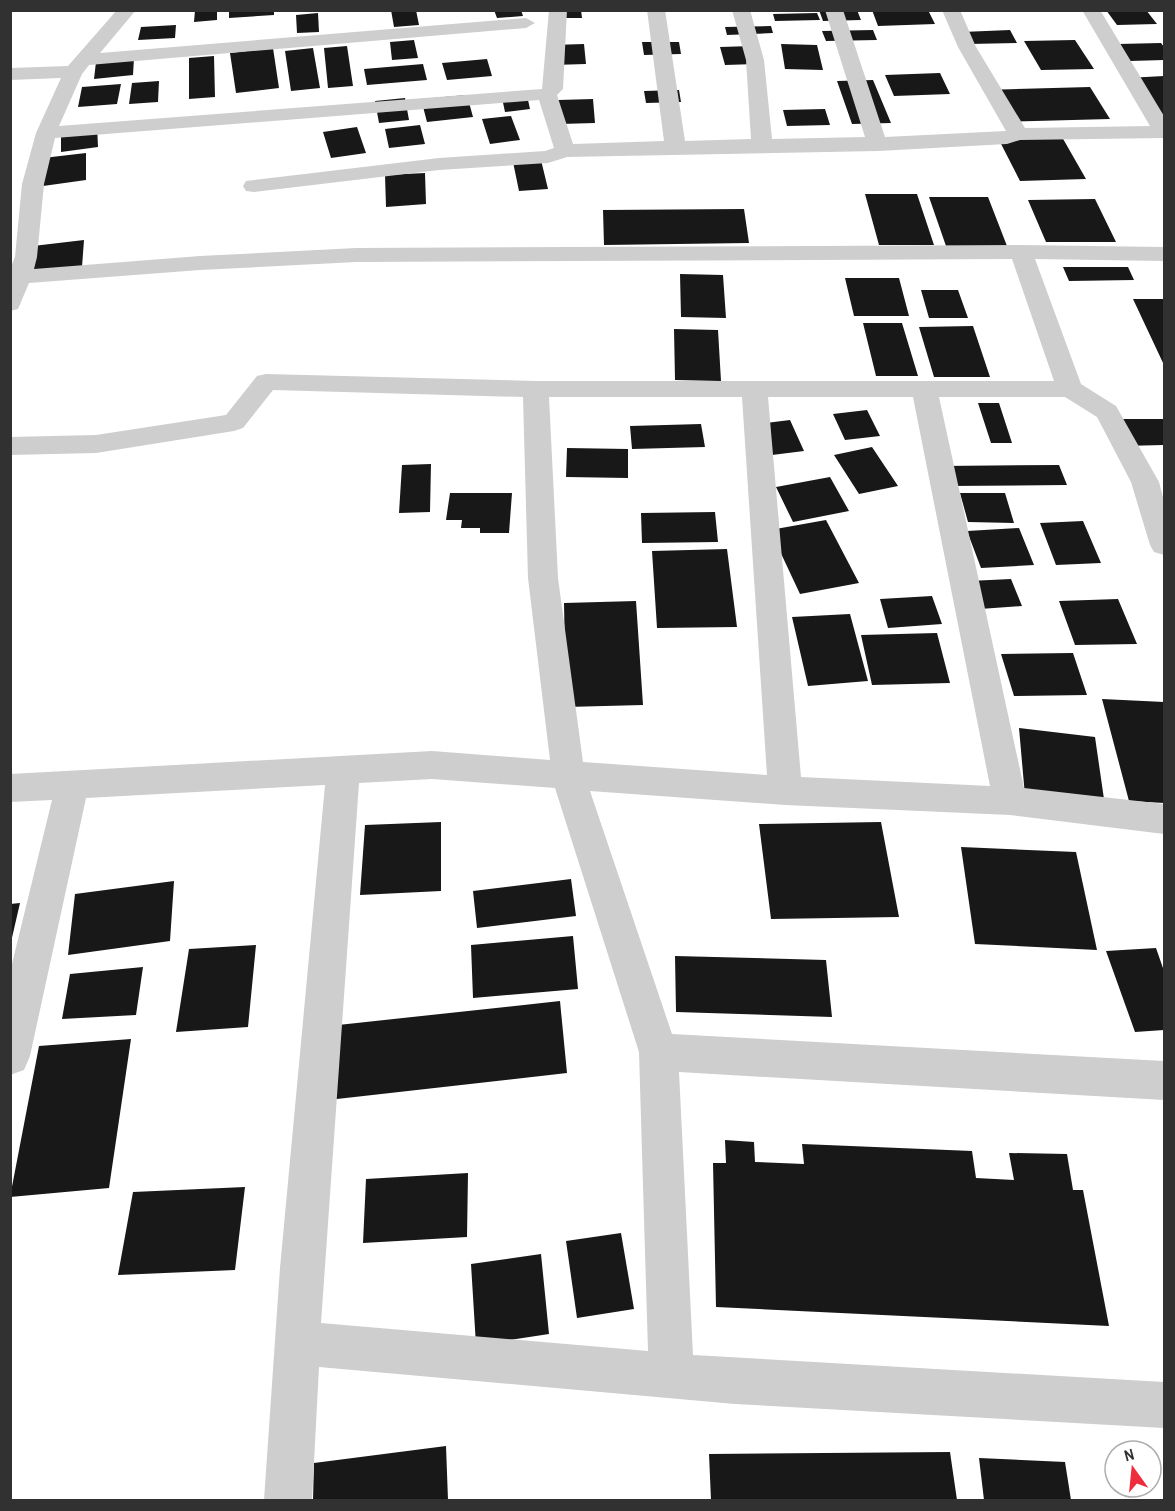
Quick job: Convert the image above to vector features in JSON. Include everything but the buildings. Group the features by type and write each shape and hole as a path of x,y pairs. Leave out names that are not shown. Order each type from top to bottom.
{"street":[{"path":"10,304 26,257 33,184 28,168 78,66 127,10"},
{"path":"46,133 547,94 553,89 558,10"},
{"path":"656,10 675,146"},
{"path":"741,10 755,60 762,144"},
{"path":"834,10 878,145"},
{"path":"951,10 967,47 1018,134"},
{"path":"1091,10 1164,132"},
{"path":"10,74 526,23"},
{"path":"547,94 565,151"},
{"path":"254,186 439,164 548,157 565,151 762,144 878,145 1007,138 1018,134 1164,132"},
{"path":"20,277 200,263 356,255 1021,252 1164,254"},
{"path":"1021,252 1070,388"},
{"path":"10,446 96,444 234,422 266,382 536,389 1070,388 1107,412 1145,482 1164,545"},
{"path":"536,389 543,578 567,775 659,1052 671,1376"},
{"path":"754,389 785,791"},
{"path":"924,389 1011,801"},
{"path":"10,788 432,765 785,791 1011,801 1096,813 1164,819"},
{"path":"288,1500 297,1343 343,771"},
{"path":"10,1056 72,785"},
{"path":"659,1052 1164,1080"},
{"path":"297,1343 671,1376 1164,1405"}]}
